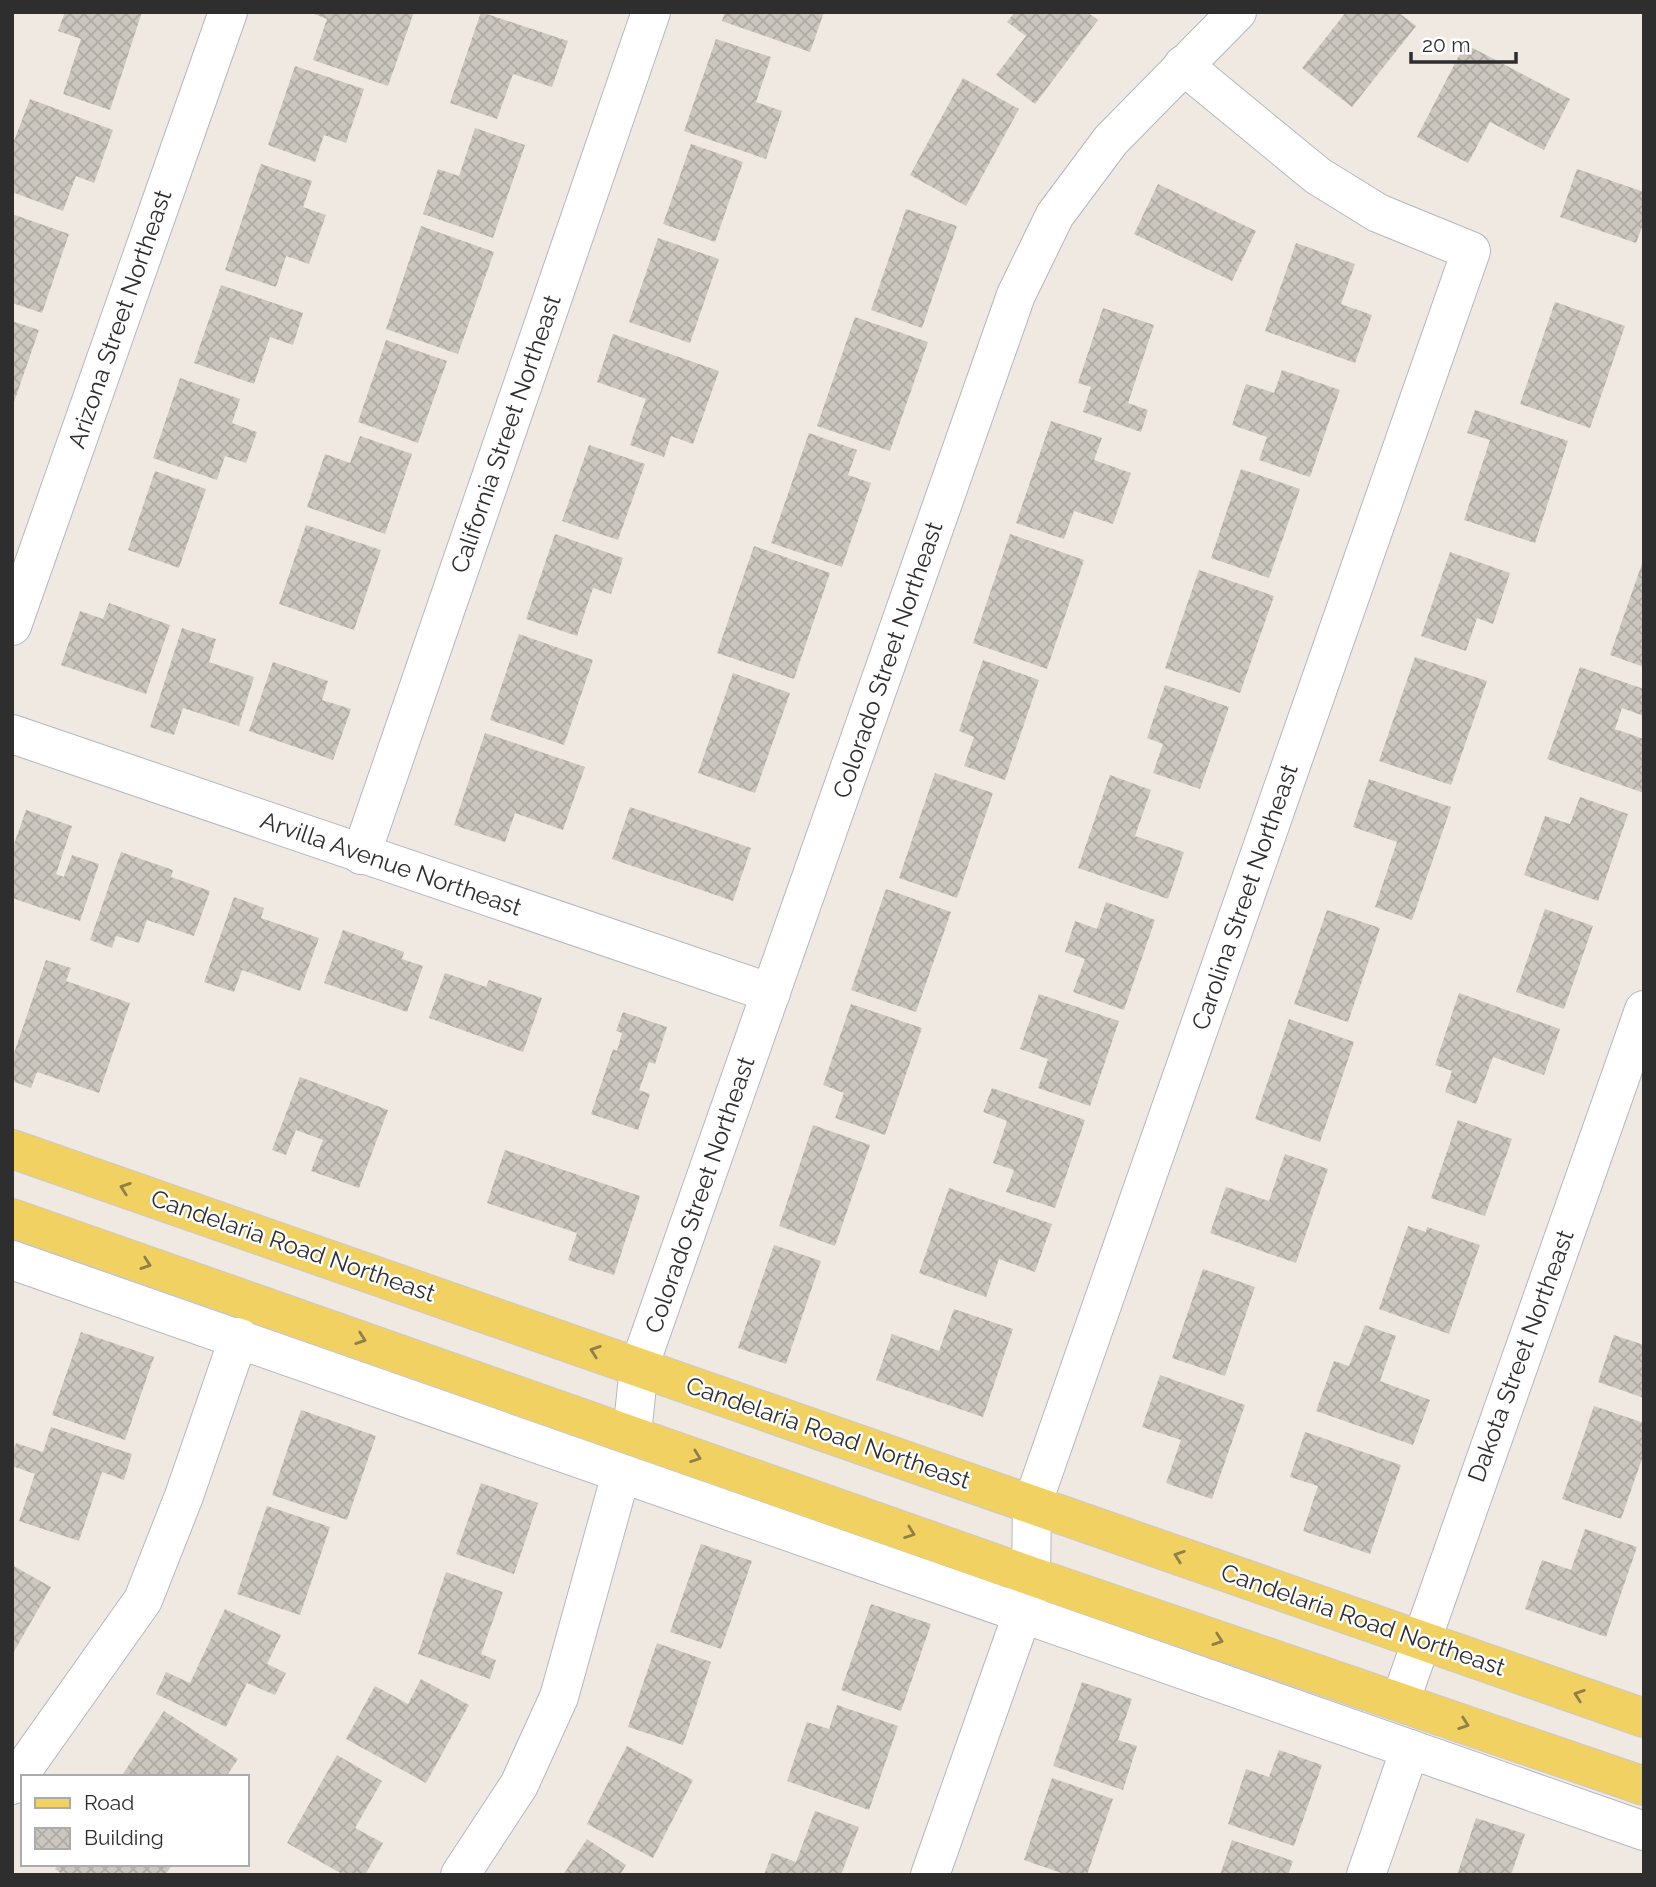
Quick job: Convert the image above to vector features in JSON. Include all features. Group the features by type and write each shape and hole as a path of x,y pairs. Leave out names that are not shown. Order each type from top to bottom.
{"main road":[{"name":"Candelaria Road Northeast","path":"12,1149 1644,1717"},
{"path":"12,1218 632,1434 1027,1594 1400,1702 1644,1786"}],"street":[{"name":"Arizona Street Northeast","path":"12,626 228,12"},
{"name":"California Street Northeast","path":"361,855 651,12"},
{"name":"Colorado Street Northeast","path":"639,1367 1016,295 1055,215 1111,140 1237,12"},
{"name":"Carolina Street Northeast","path":"930,1875 1027,1594 1032,1505 1471,250 1378,213 1318,176 1183,65"},
{"name":"Arvilla Avenue Northeast","path":"12,734 771,993"},
{"name":"Dakota Street Northeast","path":"1400,1702 1644,1010"},
{"path":"12,1260 239,1337 621,1474 1027,1594 1410,1748 1644,1831"},
{"path":"12,1785 143,1600 184,1496 239,1337"},
{"path":"632,1434 639,1367"},
{"path":"460,1875 519,1785 559,1697 621,1474"},
{"path":"1366,1875 1410,1748"}],"building":[{"path":"65,12 142,12 110,110 63,94 81,39 58,31"},
{"path":"309,12 414,12 388,86 313,60 327,19"},
{"path":"481,12 568,41 552,87 513,74 497,119 450,103"},
{"path":"725,12 824,12 810,52 722,21"},
{"path":"1015,12 1087,12 1098,20 1035,104 996,75 1026,36 1007,22"},
{"path":"1346,12 1398,12 1416,26 1352,107 1302,68"},
{"path":"716,39 771,57 756,102 782,111 766,159 684,131"},
{"path":"1465,44 1570,99 1544,150 1490,122 1468,163 1417,137"},
{"path":"295,66 364,89 346,143 324,135 315,162 268,145"},
{"path":"963,78 1019,109 966,206 910,175"},
{"path":"30,99 113,130 94,183 76,176 63,211 12,192 12,146"},
{"path":"475,128 525,145 493,238 423,214 438,169 459,176"},
{"path":"691,144 743,162 715,242 663,224"},
{"path":"261,164 312,181 303,207 326,215 309,264 286,256 276,287 225,270"},
{"path":"1577,169 1644,192 1644,222 1636,243 1560,217"},
{"path":"1158,184 1256,231 1232,281 1134,234"},
{"path":"906,209 957,226 922,328 871,310"},
{"path":"12,214 69,234 42,313 12,303"},
{"path":"421,226 494,252 458,354 386,329"},
{"path":"658,238 719,259 690,343 629,322"},
{"path":"1296,243 1355,264 1341,304 1372,315 1355,363 1265,331"},
{"path":"221,285 303,313 293,345 270,337 254,384 194,363"},
{"path":"1555,302 1625,326 1590,428 1520,404"},
{"path":"1103,308 1154,325 1128,403 1148,410 1141,432 1083,412 1091,387 1078,383"},
{"path":"855,317 928,342 890,451 817,426"},
{"path":"12,321 39,330 13,405 12,405"},
{"path":"613,334 719,371 693,444 671,436 664,457 630,445 646,399 597,382"},
{"path":"386,340 447,361 418,443 358,422"},
{"path":"1282,370 1340,390 1310,477 1259,460 1267,437 1232,425 1246,384 1274,393"},
{"path":"180,378 240,399 232,423 257,432 246,463 225,456 217,480 153,458"},
{"path":"1475,410 1568,441 1535,543 1464,520 1490,440 1467,433"},
{"path":"1051,421 1102,438 1094,460 1131,473 1113,524 1074,511 1064,539 1016,523"},
{"path":"809,433 857,450 848,475 871,483 842,567 771,543"},
{"path":"360,436 412,454 385,534 307,507 325,454 350,463"},
{"path":"589,445 645,464 618,540 562,521"},
{"path":"1241,469 1300,489 1269,578 1211,558"},
{"path":"155,471 206,489 179,568 128,550"},
{"path":"306,525 381,550 354,630 279,604"},
{"path":"555,534 623,558 611,594 593,588 577,636 526,619"},
{"path":"1010,534 1084,560 1047,669 973,643"},
{"path":"754,546 830,573 794,679 717,653"},
{"path":"1450,552 1510,573 1493,624 1477,618 1466,651 1421,636"},
{"path":"1644,558 1644,667 1610,655"},
{"path":"1199,570 1274,596 1240,693 1165,668"},
{"path":"109,603 170,625 146,694 61,665 80,611 103,619"},
{"path":"182,628 216,639 209,662 254,677 239,726 183,708 174,735 150,727"},
{"path":"519,634 593,660 564,745 490,720"},
{"path":"1415,657 1487,681 1451,785 1379,761"},
{"path":"983,660 1039,680 1005,780 964,766 974,737 959,731"},
{"path":"273,662 328,681 322,700 351,709 333,760 249,731"},
{"path":"1580,667 1644,689 1644,716 1622,708 1615,729 1644,739 1644,793 1547,759"},
{"path":"733,673 790,693 755,793 698,773"},
{"path":"1165,685 1229,707 1200,789 1153,773 1163,744 1147,738"},
{"path":"485,733 585,767 563,830 515,813 505,842 454,825"},
{"path":"935,773 993,793 957,898 899,878"},
{"path":"1110,775 1151,790 1135,836 1184,852 1168,899 1078,868"},
{"path":"1369,779 1451,807 1412,920 1375,907 1397,842 1353,827"},
{"path":"1580,797 1628,814 1598,901 1524,875 1545,816 1570,824"},
{"path":"630,807 751,848 733,901 612,859"},
{"path":"26,810 72,826 56,874 64,877 72,855 99,864 80,921 12,898 12,850"},
{"path":"121,852 173,870 171,877 210,891 194,936 147,920 139,943 116,936 112,948 90,940"},
{"path":"886,889 951,912 916,1012 851,990"},
{"path":"234,897 264,908 261,918 319,938 300,991 242,970 234,992 204,982"},
{"path":"1106,902 1155,920 1124,1010 1073,992 1085,959 1065,952 1075,921 1097,929"},
{"path":"1545,909 1593,926 1564,1009 1516,992"},
{"path":"1327,910 1380,928 1348,1022 1294,1004"},
{"path":"343,930 404,952 402,959 423,966 407,1012 324,983"},
{"path":"46,960 71,968 66,981 130,1003 99,1093 37,1072 31,1088 12,1081 12,1059"},
{"path":"445,973 486,987 489,980 542,998 523,1052 429,1018"},
{"path":"1459,993 1560,1029 1544,1075 1493,1057 1476,1104 1445,1092 1452,1071 1435,1065"},
{"path":"1039,994 1119,1021 1090,1106 1038,1088 1048,1059 1020,1049"},
{"path":"851,1004 922,1028 885,1135 835,1118 844,1093 823,1085"},
{"path":"623,1012 667,1027 655,1064 649,1062 639,1090 650,1094 638,1130 591,1114 613,1049 617,1051 622,1033 616,1031"},
{"path":"1289,1019 1354,1042 1320,1142 1255,1119"},
{"path":"300,1077 388,1110 359,1188 311,1171 323,1140 296,1130 286,1155 272,1150"},
{"path":"992,1088 1085,1120 1055,1208 1006,1192 1014,1170 993,1163 1007,1121 983,1112"},
{"path":"1458,1120 1512,1139 1485,1216 1431,1198"},
{"path":"813,1125 870,1145 835,1246 779,1226"},
{"path":"505,1150 640,1196 614,1275 568,1260 577,1233 487,1203"},
{"path":"1285,1154 1328,1169 1296,1263 1210,1233 1226,1187 1269,1201"},
{"path":"949,1188 1052,1224 1035,1272 999,1259 986,1297 919,1273"},
{"path":"1408,1226 1426,1232 1427,1227 1480,1245 1449,1334 1379,1309"},
{"path":"774,1245 821,1261 786,1364 738,1348"},
{"path":"1203,1269 1255,1287 1225,1376 1172,1358"},
{"path":"954,1309 1013,1329 983,1417 876,1380 892,1334 939,1351"},
{"path":"1365,1325 1396,1336 1380,1381 1430,1400 1413,1445 1316,1411 1334,1361 1349,1366"},
{"path":"81,1332 154,1357 125,1440 52,1415"},
{"path":"1614,1335 1644,1345 1644,1398 1598,1382"},
{"path":"1160,1375 1245,1405 1212,1499 1166,1483 1181,1440 1142,1427"},
{"path":"1594,1406 1644,1423 1644,1453 1621,1519 1562,1499"},
{"path":"301,1410 376,1436 347,1520 272,1495"},
{"path":"51,1427 132,1454 124,1480 102,1472 79,1541 19,1521 35,1474 12,1466 12,1454 16,1443 43,1452"},
{"path":"1305,1432 1401,1465 1370,1554 1303,1531 1318,1486 1290,1477"},
{"path":"481,1483 538,1503 514,1574 456,1554"},
{"path":"267,1506 330,1527 300,1615 237,1594"},
{"path":"1585,1529 1637,1547 1606,1637 1525,1609 1542,1560 1571,1570"},
{"path":"701,1544 752,1561 721,1649 670,1632"},
{"path":"12,1565 51,1587 12,1655"},
{"path":"446,1572 503,1592 481,1654 496,1660 490,1679 418,1654"},
{"path":"871,1604 931,1624 901,1711 841,1690"},
{"path":"225,1609 281,1635 267,1664 286,1673 275,1695 247,1683 226,1727 156,1694 166,1672 190,1683"},
{"path":"657,1643 711,1662 683,1745 628,1727"},
{"path":"421,1679 469,1705 426,1783 346,1739 375,1686 408,1704"},
{"path":"1082,1682 1132,1699 1118,1740 1137,1746 1123,1790 1053,1766"},
{"path":"837,1705 898,1726 869,1810 787,1781 807,1722 829,1729"},
{"path":"164,1711 238,1759 227,1775 122,1775"},
{"path":"627,1746 693,1780 653,1858 587,1824"},
{"path":"1279,1750 1322,1765 1294,1846 1228,1824 1246,1769 1269,1777"},
{"path":"337,1755 382,1781 355,1828 383,1843 365,1875 344,1875 287,1843"},
{"path":"1052,1778 1113,1799 1087,1875 1067,1875 1024,1860"},
{"path":"815,1811 859,1827 841,1875 764,1875 772,1853 796,1862"},
{"path":"1476,1818 1525,1834 1511,1875 1457,1875"},
{"path":"587,1839 626,1865 620,1875 563,1875"},
{"path":"1232,1840 1293,1861 1288,1875 1220,1875"},
{"path":"57,1866 172,1866 165,1875 63,1875 55,1869"}]}
